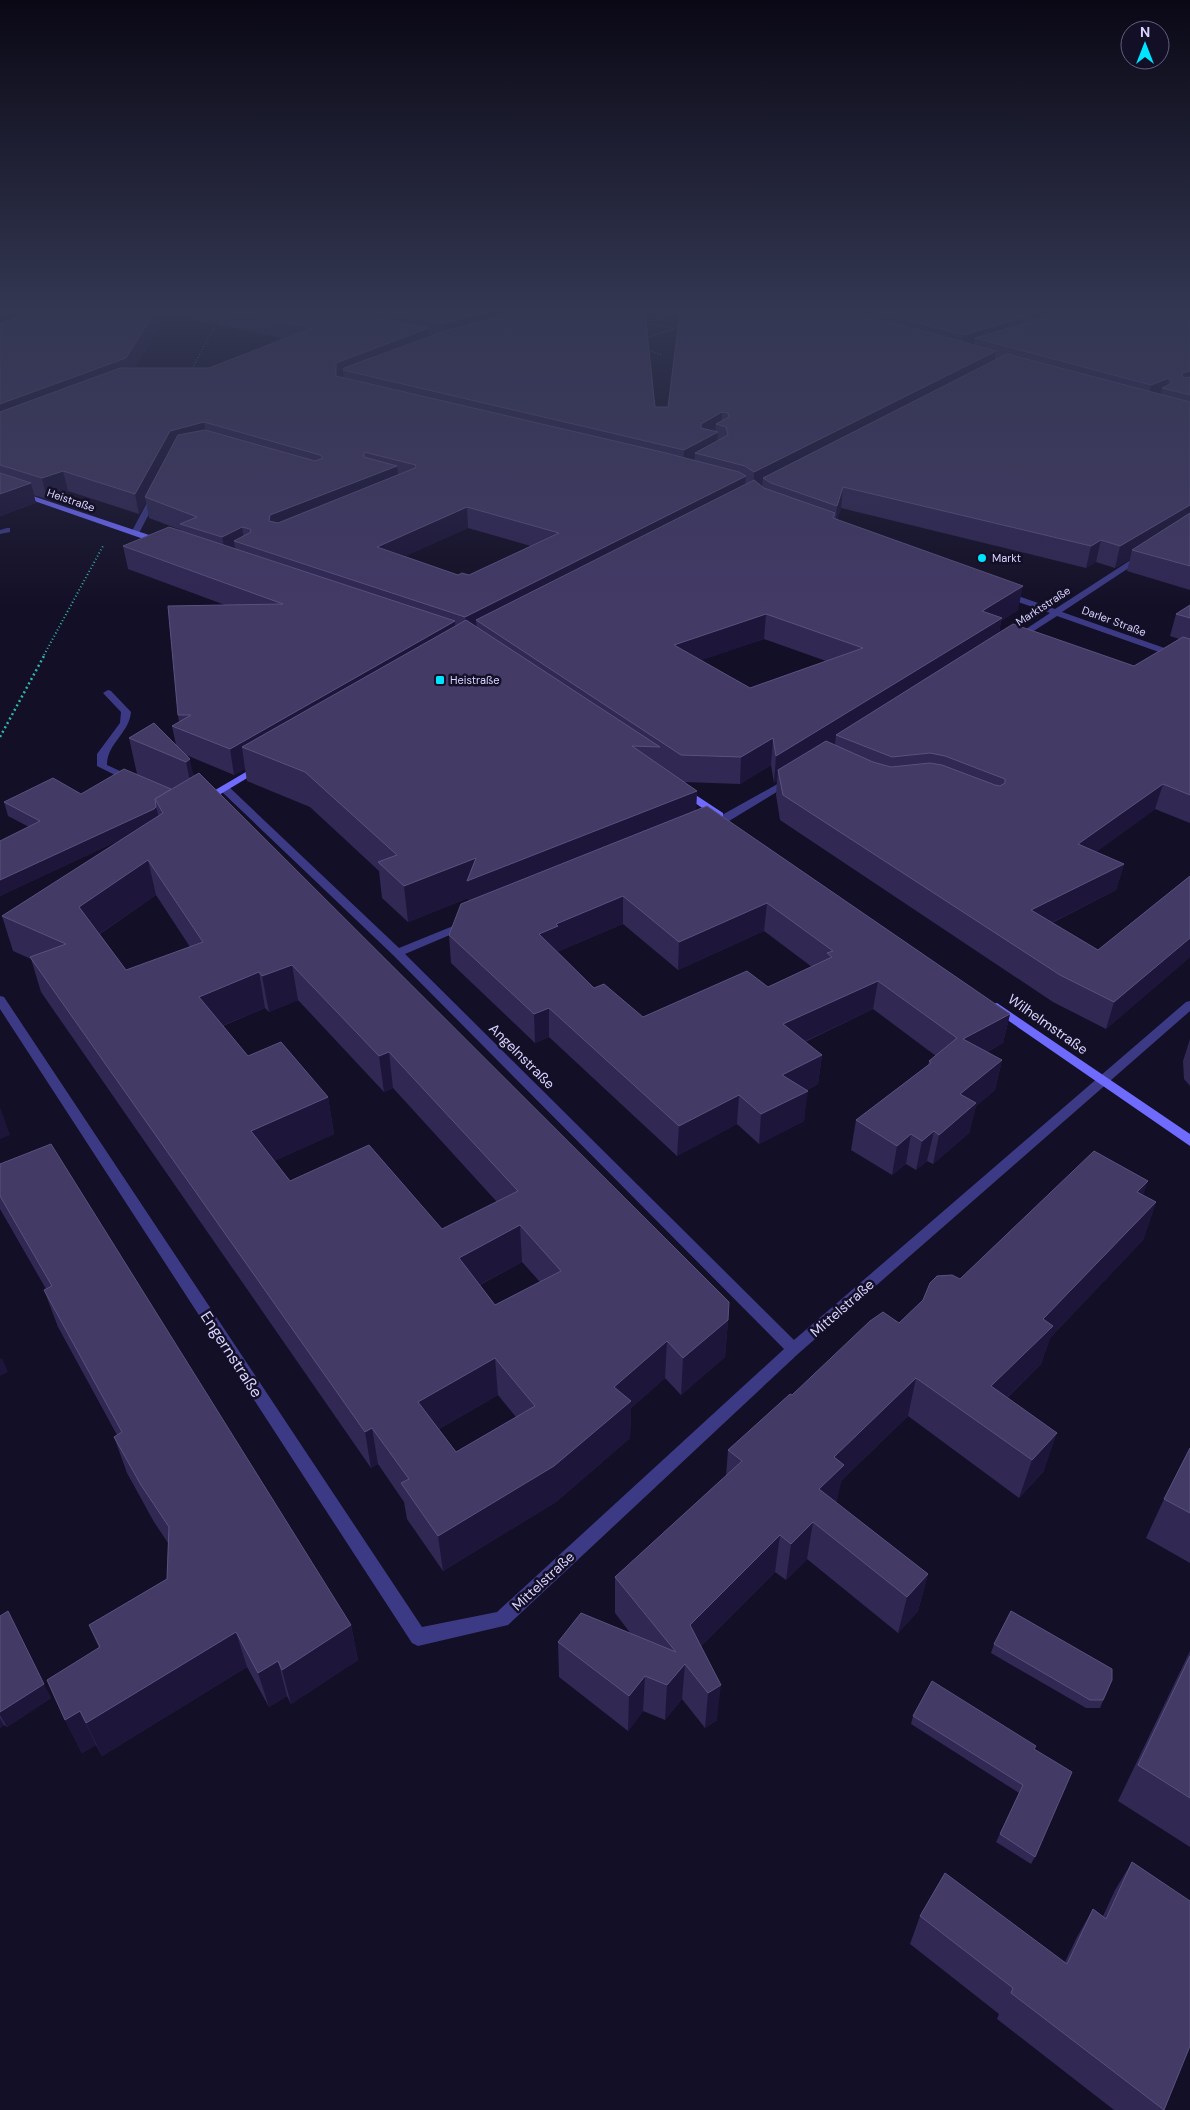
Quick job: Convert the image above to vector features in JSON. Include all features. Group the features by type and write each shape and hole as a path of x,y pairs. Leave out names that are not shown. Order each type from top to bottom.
{"street":[{"path":"135,533 160,484"},
{"name":"Heistraße","path":"0,487 171,545"},
{"name":"Marktstraße","path":"1002,647 1150,551"},
{"name":"Darler Straße","path":"996,590 1190,660"},
{"path":"108,693 126,712 125,723 102,754 102,766 144,785"},
{"path":"194,806 275,758"},
{"path":"698,830 729,821 798,775"},
{"path":"676,785 729,821"},
{"name":"Angelnstraße","path":"224,788 397,953 794,1349"},
{"path":"397,953 479,919"},
{"name":"Engernstraße","path":"0,1000 418,1637 502,1619"},
{"name":"Wilhelmstraße","path":"991,1003 1190,1141"},
{"name":"Mittelstraße","path":"502,1619 794,1349 1190,1005"}],"building":[{"path":"4,410 484,410 666,453 739,472 746,476 465,617 234,541 251,532 250,529 242,527 222,537 180,524 197,517 145,497 178,435 205,430 315,461 323,458 320,455 204,422 170,431 135,494 63,471 42,478 0,465 0,412","holes":["364,452 416,465 415,468 278,523 269,521 270,515 397,466 364,457","467,507 559,533 469,575 462,573 458,575 377,547"]},
{"path":"515,410 877,410 754,472 745,466 695,453 728,435 726,427 716,424 729,417 728,413 722,412 701,424 701,428 718,432 684,450"},
{"path":"896,410 1190,410 1190,505 1120,546 1101,540 1091,546 843,487 837,506 771,483 763,478"},
{"path":"0,473 31,483 0,494"},
{"path":"754,480 764,488 835,513 833,518 1023,586 982,611 1002,618 776,756 773,738 741,757 681,755 476,620","holes":["766,614 863,648 750,688 674,645"]},
{"path":"1190,513 1190,566 1132,550"},
{"path":"169,527 455,621 230,749 172,726 191,715 178,715 168,606 283,604 123,546"},
{"path":"1190,605 1190,618 1176,614"},
{"path":"466,620 660,747 632,746 697,791 467,881 476,858 404,886 378,862 397,855 305,772 242,747"},
{"path":"1013,624 1134,666 1183,637 1190,639 1190,795 1163,784 1078,844 1124,864 1031,910 1098,950 1190,876 1190,938 1114,1002 1060,975 783,795 778,770 826,741 873,762 891,767 930,763 942,765 995,785 1000,786 1005,783 1005,779 945,756 930,753 892,757 836,735"},
{"path":"154,723 190,759 186,762 129,738"},
{"path":"124,769 171,789 155,799 156,807 154,809 0,880 0,841 40,821 4,802 53,778 81,794"},
{"path":"199,773 729,1302 728,1320 683,1358 667,1341 614,1387 631,1401 554,1466 438,1536 401,1483 409,1479 372,1428 365,1432 30,957 66,944 2,916 163,813 155,799","holes":["148,860 203,942 126,970 79,907","292,965 379,1056 389,1052 518,1191 442,1229 369,1145 290,1181 251,1131 328,1097 281,1042 248,1056 199,997 259,972 262,976","520,1225 561,1271 495,1305 459,1258","495,1358 535,1406 456,1452 418,1402"]},
{"path":"707,806 1010,1014 963,1039 1002,1060 960,1094 976,1103 939,1135 934,1131 922,1141 911,1134 897,1146 856,1120 931,1063 929,1061 957,1038 878,981 783,1024 822,1055 782,1075 808,1091 761,1114 739,1095 679,1126 549,1008 534,1014 449,935 461,904","holes":["623,896 679,942 767,903 833,951 827,953 832,957 768,987 747,971 643,1017 604,984 594,988 539,934 558,926 556,924"]},
{"path":"51,1144 351,1625 282,1670 278,1661 258,1673 236,1632 86,1723 80,1711 65,1720 47,1680 100,1647 89,1625 167,1579 169,1527 141,1485 114,1437 122,1432 44,1290 52,1286 0,1196 0,1164"},
{"path":"1094,1151 1148,1181 1137,1192 1156,1202 1043,1319 1053,1326 991,1386 1057,1433 1032,1460 916,1378 834,1457 844,1465 819,1489 928,1574 907,1597 813,1522 791,1544 780,1535 690,1625 721,1685 708,1693 685,1664 667,1685 645,1676 629,1696 558,1642 581,1613 676,1652 615,1577 742,1461 728,1450 790,1394 792,1395 870,1321 883,1312 899,1323 923,1300 930,1283 937,1276 952,1275 960,1279"},
{"path":"1190,1448 1190,1513 1164,1499"},
{"path":"8,1611 44,1684 0,1712 0,1616"},
{"path":"1011,1611 1112,1669 1112,1680 1103,1700 1090,1700 994,1644"},
{"path":"1190,1656 1190,1798 1138,1765"},
{"path":"932,1681 1036,1746 1034,1749 1072,1772 1035,1857 1000,1834 1023,1785 913,1716"},
{"path":"1132,1862 1190,1901 1190,2046 1164,2110 1011,1993 1013,1988 920,1916 945,1873 1067,1964 1093,1909 1106,1919"}],"place":[{"name":"Markt","path":"982,558"},
{"name":"Heistraße","path":"440,680"}]}
